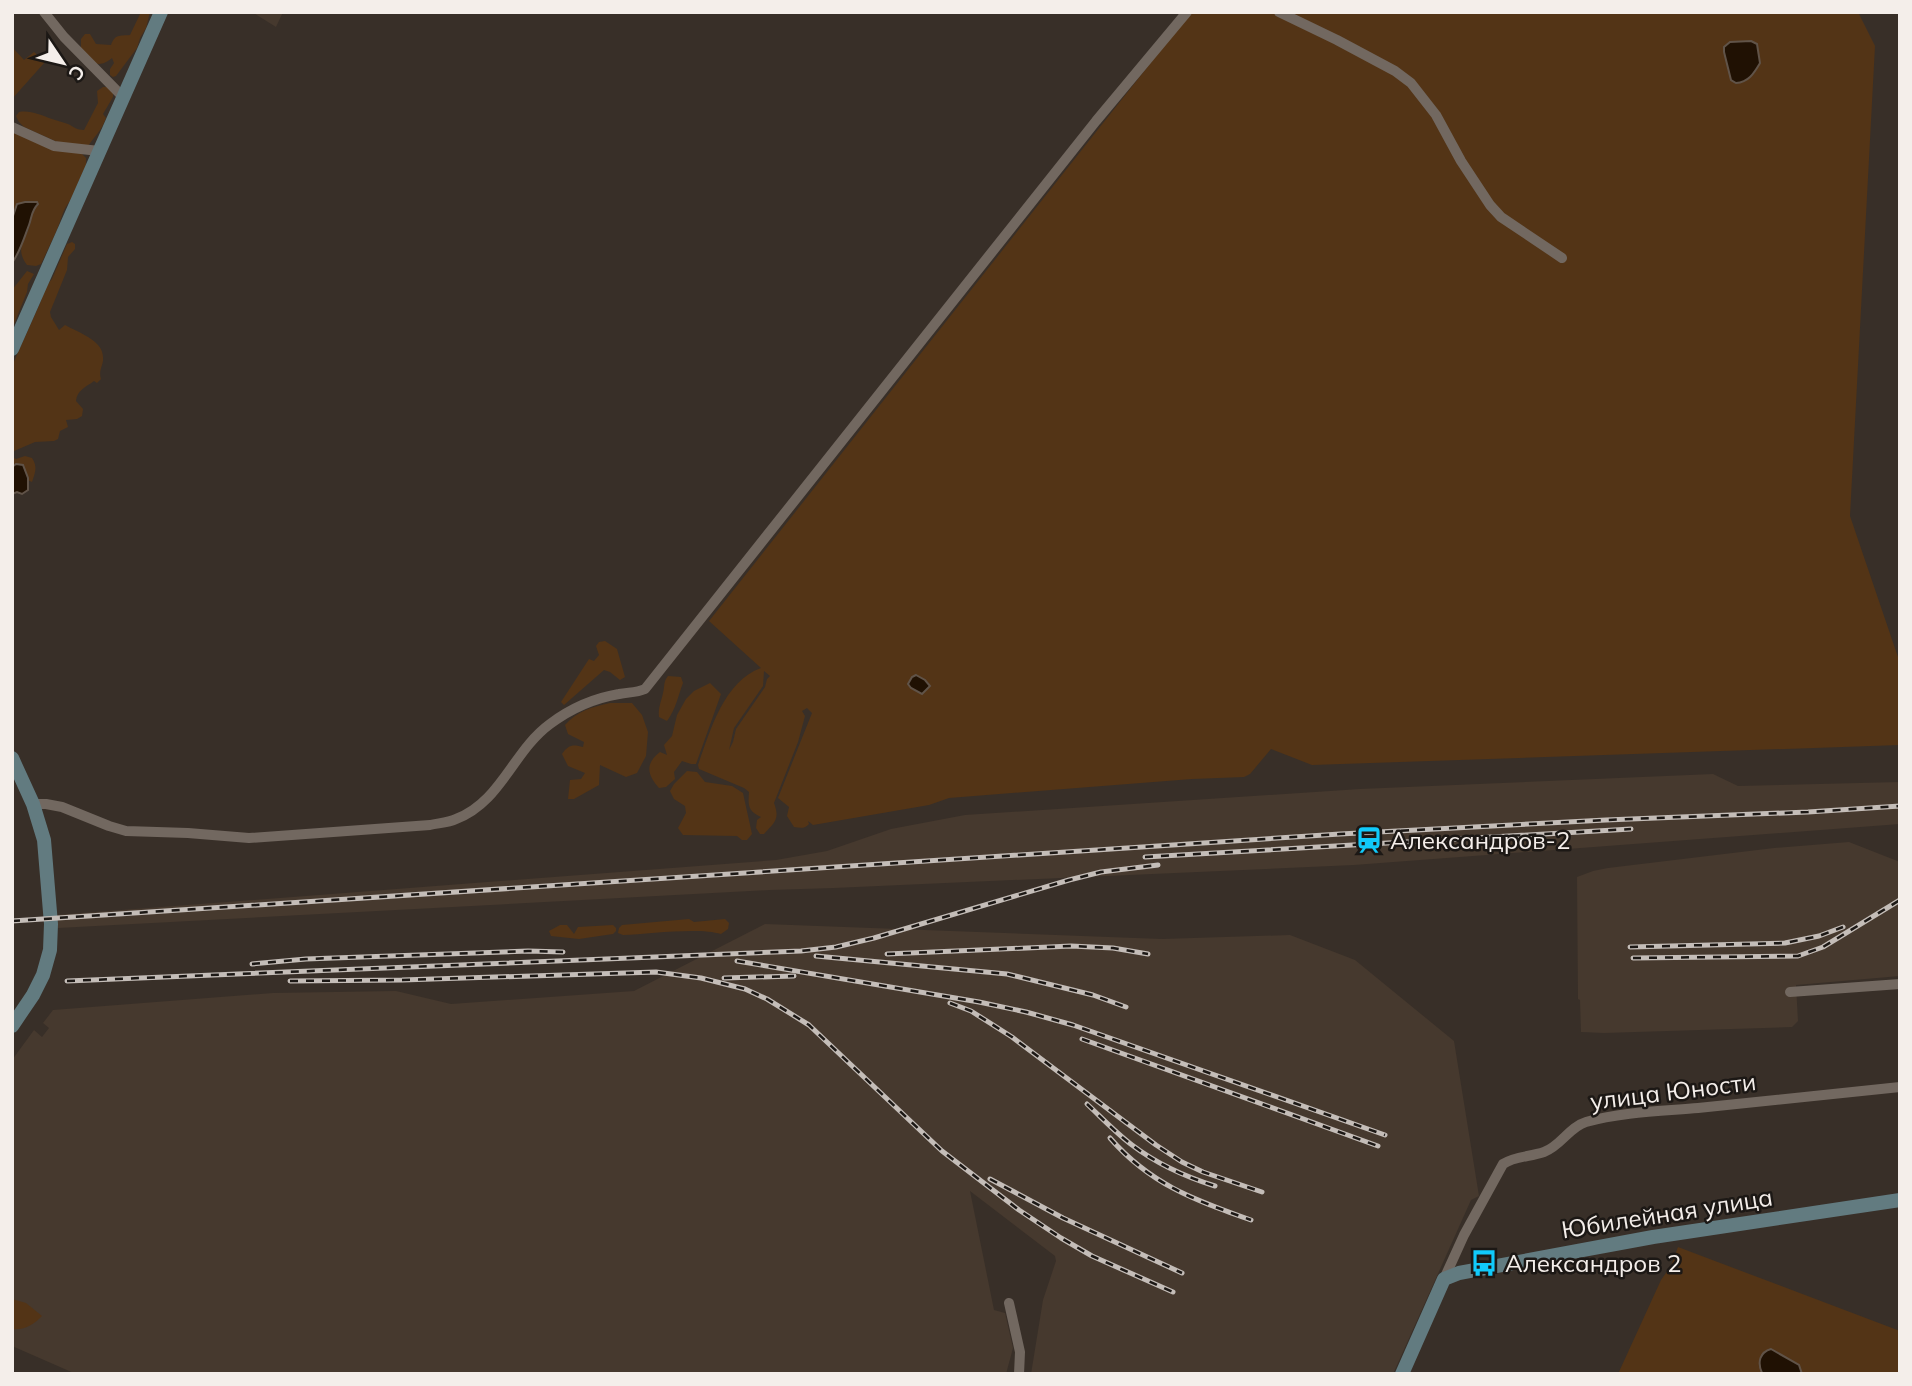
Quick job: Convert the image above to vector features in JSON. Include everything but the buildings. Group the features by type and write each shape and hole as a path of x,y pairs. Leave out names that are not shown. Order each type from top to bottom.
{"street":[{"path":"44,12 64,37 123,97"},
{"path":"12,349 161,12"},
{"path":"33,804 62,807 126,831 249,838 430,825 454,820 471,812 498,788 530,741 551,723 591,700 621,693 636,693 645,688 1096,121 1187,12"},
{"path":"1279,12 1338,40 1395,71 1411,83 1436,115 1461,161 1490,205 1501,217 1562,258"},
{"path":"12,127 54,146 99,151"},
{"path":"12,758 33,804 44,840 51,924 50,950 39,982 12,1026"},
{"path":"1790,992 1900,984"},
{"name":"улица Юности","path":"1444,1279 1464,1235 1503,1164 1508,1160 1545,1152 1583,1122 1634,1114 1900,1087"},
{"name":"Юбилейная улица","path":"1444,1279 1459,1273 1653,1237 1900,1200"},
{"path":"1402,1374 1444,1279"},
{"path":"1009,1303 1020,1352 1019,1374"}],"shaded area":[{"path":"141,12 150,12 146,28 137,48 116,76 110,75 114,63 112,58 103,64 95,63 81,50 81,39 85,34 90,34 96,44 111,45 116,37 130,35"},
{"path":"252,12 283,12 276,27"},
{"path":"1191,12 1858,12 1875,46 1850,516 1900,663 1900,745 1312,765 1271,749 1250,774 1244,777 949,798 929,805 813,825 808,821 807,826 800,828 794,827 787,816 789,807 778,798 812,713 807,708 802,711 805,716 798,742 774,803 777,813 775,820 764,834 760,834 756,828 757,820 761,817 750,808 749,792 699,769 698,765 713,723 728,695 748,675 761,668 709,621","holes":["764,671 770,676 736,729 729,750 734,728 763,686"]},
{"path":"1751,41 1757,44 1760,63 1748,79 1736,83 1731,80 1724,47 1730,42"},
{"path":"12,47 24,60 34,52 45,62 12,99"},
{"path":"103,87 113,90 113,97 103,114 106,118 102,126 88,146 64,145 24,127 16,116 19,112 32,112 84,130 98,103 97,91"},
{"path":"12,131 82,154 86,158 86,165 52,241 41,264 36,266 27,265 21,247 37,205 18,204 14,217 12,213"},
{"path":"17,204 38,204 12,263 12,219"},
{"path":"72,242 75,249 68,257 67,270 50,312 51,317 59,330 65,325 99,346 103,357 101,379 97,383 94,381 78,394 76,401 83,409 82,416 66,420 68,427 60,431 58,439 35,442 14,451 12,455 12,366 45,287 52,279 67,244"},
{"path":"27,271 34,274 12,329 12,290"},
{"path":"25,456 32,458 35,464 32,482 12,473 12,457 16,459"},
{"path":"16,464 23,465 28,478 28,490 22,494 12,494 12,467"},
{"path":"605,641 617,649 625,677 620,680 604,670 564,705 561,702 589,659 594,661 599,655 596,646"},
{"path":"916,675 930,686 922,694 908,684"},
{"path":"668,676 681,677 683,683 667,721 659,717 659,708"},
{"path":"710,683 721,694 696,764 682,761 674,772 675,779 666,787 659,788 650,775 650,765 660,752 667,755 664,745 672,736 677,715 686,699 694,691"},
{"path":"610,703 632,703 642,715 648,732 646,756 637,773 626,777 600,765 599,785 574,799 568,799 570,780 581,779 585,773 568,766 562,754 571,746 583,747 584,742 568,734 565,725 585,710"},
{"path":"687,771 697,772 705,782 732,786 743,793 752,834 747,840 737,836 683,835 678,828 686,813 685,806 674,799 670,791"},
{"path":"1713,774 1738,786 1900,782 1900,824 1354,865 770,890 58,928 56,915 776,860 827,851 891,829 965,815 1360,789"},
{"path":"1849,842 1900,862 1900,976 1796,985 1798,1021 1792,1027 1581,1032 1578,999 1577,877 1608,868"},
{"path":"689,919 694,922 725,919 729,923 728,929 721,934 700,931 623,935 618,933 622,925"},
{"path":"765,924 1162,939 1290,935 1355,960 1454,1041 1479,1196 1471,1200 1393,1374 1031,1374 1043,1300 1056,1261 1055,1256 970,1191 994,1310 1005,1313 1013,1348 1006,1374 76,1374 12,1346 12,1060 34,1030 42,1037 49,1028 43,1023 53,1010 273,993 396,991 451,1004 634,991"},
{"path":"560,925 567,925 574,934 578,927 613,925 616,931 613,934 579,939 551,936 549,931"},
{"path":"1678,1247 1900,1331 1900,1374 1618,1374"},
{"path":"12,1299 26,1303 42,1316 28,1326 12,1329"},
{"path":"1771,1349 1799,1365 1802,1374 1762,1373 1760,1358 1764,1352"}],"railway":[{"path":"12,921 1340,834 1900,806"},
{"path":"1145,857 1631,829"},
{"path":"67,981 801,951 836,947 874,938 1101,872 1158,865"},
{"path":"1633,958 1798,956 1823,947 1900,900"},
{"path":"1630,947 1785,943 1819,936 1843,927"},
{"path":"887,954 1071,946 1113,948 1148,954"},
{"path":"252,964 306,959 563,952"},
{"path":"816,956 1007,974 1093,995 1126,1007"},
{"path":"737,961 1026,1012 1073,1025 1385,1135"},
{"path":"290,981 656,972 701,978 745,989 809,1025 942,1151 1019,1210 1092,1256 1173,1292"},
{"path":"724,978 794,976"},
{"path":"950,1003 971,1011 1012,1037 1182,1162 1262,1192"},
{"path":"1082,1039 1378,1146"},
{"path":"1087,1104 1120,1136 1151,1158 1215,1186"},
{"path":"1110,1138 1141,1168 1175,1189 1251,1220"},
{"path":"990,1179 1063,1218 1182,1273"}],"place":[{"name":"Александров-2","path":"1369,840"},
{"name":"Александров 2","path":"1484,1263"}]}
